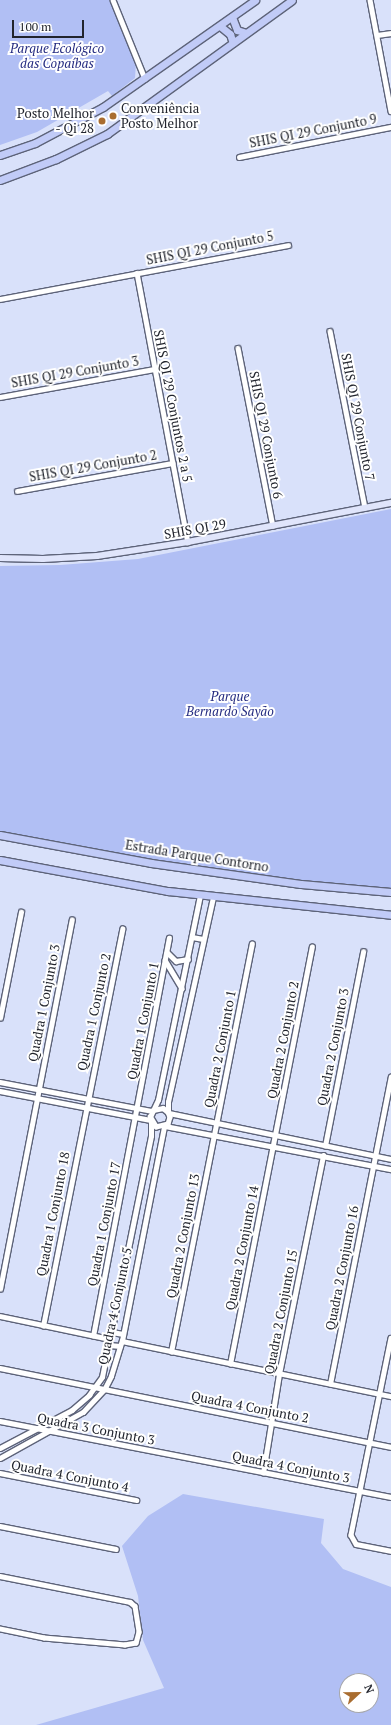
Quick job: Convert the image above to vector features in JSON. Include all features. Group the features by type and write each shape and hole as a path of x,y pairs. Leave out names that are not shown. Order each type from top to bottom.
{"main road":[{"path":"0,155 62,130 145,79 255,0"},
{"path":"1,177 56,159 107,134 292,0"},
{"path":"232,17 237,30 246,33"},
{"path":"220,26 230,34 233,42"},
{"name":"Estrada Parque Contorno","path":"0,835 151,863 301,884 391,892"},
{"path":"0,860 89,878 213,897 391,915"}],"street":[{"path":"113,0 145,79"},
{"path":"370,0 391,111"},
{"path":"377,35 391,33"},
{"name":"SHIS QI 29 Conjunto 9","path":"238,157 391,127"},
{"name":"SHIS QI 29 Conjunto 5","path":"0,299 288,245"},
{"name":"SHIS QI 29 Conjuntos 2 a 5","path":"137,274 188,542"},
{"name":"SHIS QI 29 Conjunto 7","path":"330,331 365,508"},
{"name":"SHIS QI 29 Conjunto 6","path":"238,348 273,526"},
{"name":"SHIS QI 29 Conjunto 3","path":"0,397 154,369"},
{"name":"SHIS QI 29 Conjunto 2","path":"17,491 172,463"},
{"name":"SHIS QI 29","path":"0,558 43,560 96,556 188,542 391,503"},
{"path":"0,1448 72,1410 96,1387 105,1369 151,1136 150,1121 152,1111 158,1100 200,895"},
{"path":"165,1126 170,1120 168,1112 199,956 213,897"},
{"path":"0,1018 21,912"},
{"name":"Quadra 1 Conjunto 3","path":"0,1289 36,1098 72,920"},
{"name":"Quadra 1 Conjunto 2","path":"86,1107 122,929"},
{"path":"192,937 203,939"},
{"name":"Quadra 1 Conjunto 1","path":"136,1117 169,938"},
{"name":"Quadra 2 Conjunto 1","path":"252,944 216,1124 391,1159"},
{"name":"Quadra 2 Conjunto 2","path":"276,1136 312,947"},
{"path":"167,952 176,961 188,957 199,956"},
{"name":"Quadra 2 Conjunto 3","path":"326,1146 363,952"},
{"path":"165,960 182,988"},
{"name":"Quadra 2 Conjunto 16","path":"330,1384 391,1077"},
{"path":"0,1082 152,1111 163,1108 168,1112 216,1124"},
{"path":"0,1091 136,1117 150,1121 156,1127 165,1126 214,1134 391,1169"},
{"name":"Quadra 1 Conjunto 18","path":"43,1326 86,1107"},
{"name":"Quadra 1 Conjunto 17","path":"93,1336 136,1117"},
{"name":"Quadra 2 Conjunto 13","path":"171,1352 216,1124"},
{"name":"Quadra 4 Conjunto 5","path":"0,1458 83,1412 105,1388 122,1341 165,1126"},
{"name":"Quadra 2 Conjunto 14","path":"230,1364 276,1136"},
{"name":"Quadra 2 Conjunto 15","path":"263,1473 279,1374 324,1155"},
{"path":"0,1316 110,1339"},
{"path":"112,1332 123,1334"},
{"path":"391,1338 352,1531 352,1538 356,1544 391,1550"},
{"path":"122,1341 391,1396"},
{"path":"109,1345 120,1346"},
{"name":"Quadra 4 Conjunto 2","path":"0,1368 391,1447"},
{"name":"Quadra 3 Conjunto 3","path":"0,1421 188,1458"},
{"name":"Quadra 4 Conjunto 3","path":"188,1458 391,1497"},
{"name":"Quadra 4 Conjunto 4","path":"0,1473 136,1500"},
{"path":"0,1526 116,1549"},
{"path":"0,1576 130,1602 135,1606 139,1625 138,1638 133,1645 44,1638 0,1629"}],"green space":[{"name":"Parque Ecológico das Copaíbas","path":"0,0 112,0 136,63 135,78 112,96 108,91 37,132 0,145"},
{"name":"Parque Bernardo Sayão","path":"391,509 391,890 220,875 0,835 0,566 60,565 138,559"},
{"path":"183,1494 324,1519 321,1543 343,1569 391,1587 391,1725 36,1725 164,1688 143,1640 138,1596 122,1546 148,1516"}],"place":[{"name":"Conveniência Posto Melhor","path":"113,116"},
{"name":"Posto Melhor - Qi 28","path":"102,121"}]}
